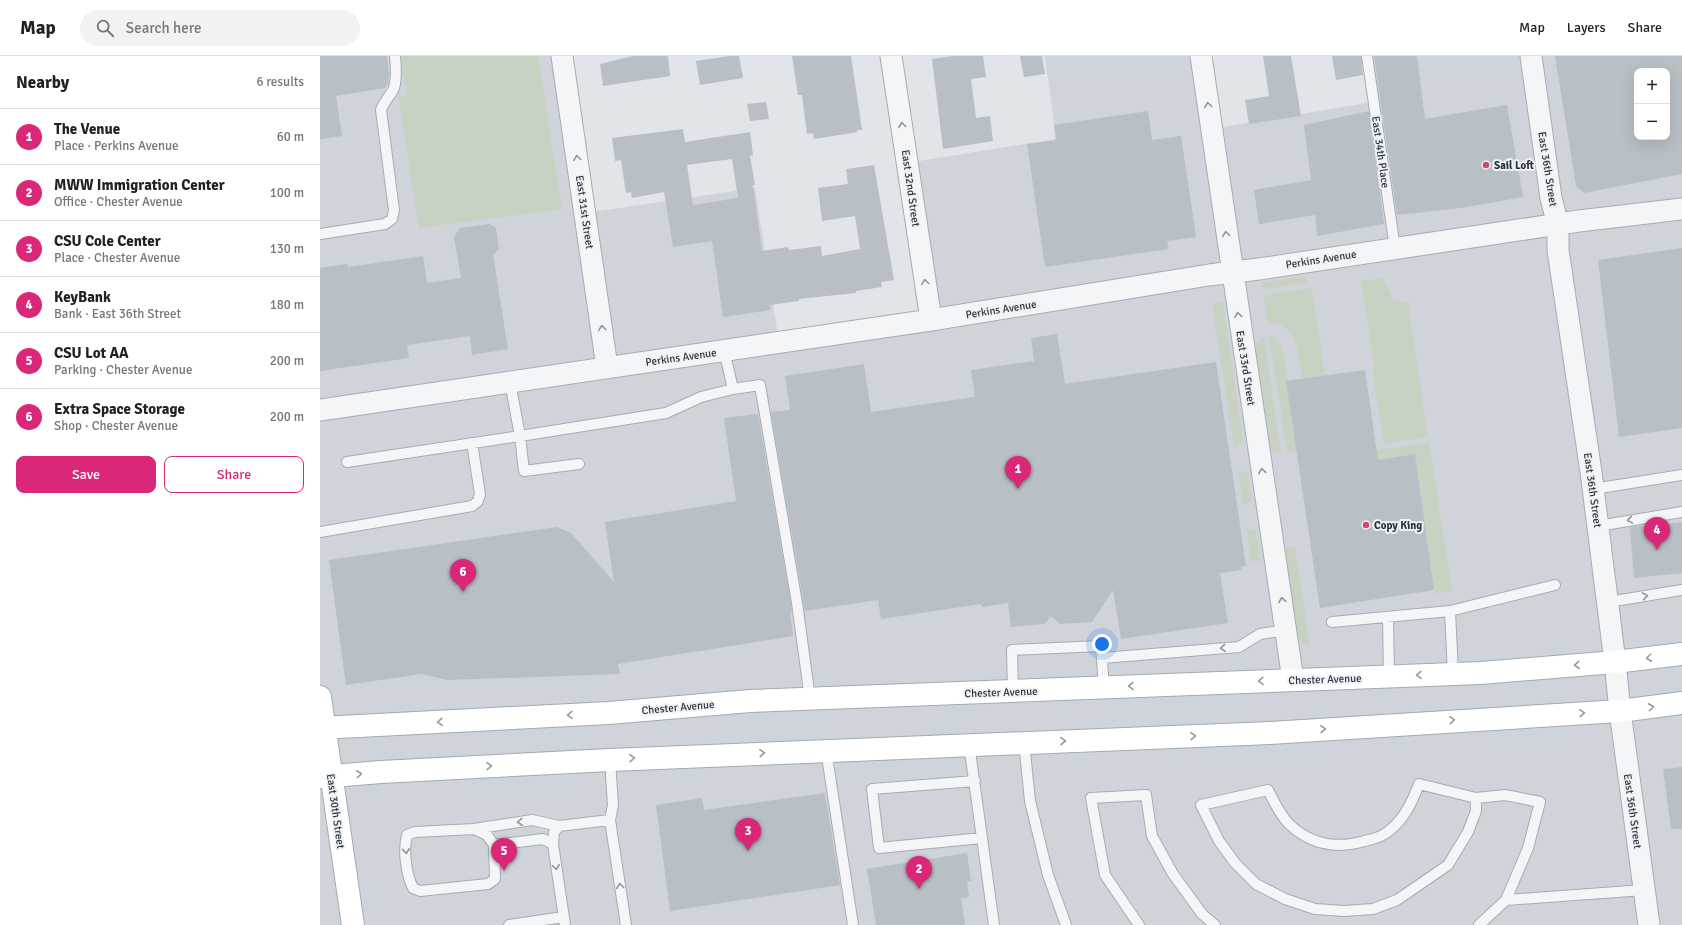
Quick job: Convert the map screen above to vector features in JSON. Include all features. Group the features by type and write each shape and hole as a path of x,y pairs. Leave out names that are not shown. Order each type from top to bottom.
{"main road":[{"name":"Chester Avenue","path":"322,728 609,713 750,701 1453,674 1615,662 1682,654"},
{"name":"East 30th Street","path":"320,697 326,777 349,924"},
{"path":"326,777 388,771 610,760 970,744 1270,733 1620,711 1682,703"}],"street":[{"name":"East 31st Street","path":"562,56 607,367"},
{"name":"East 32nd Street","path":"891,56 931,320"},
{"name":"East 33rd Street","path":"1201,56 1293,680"},
{"name":"East 36th Street","path":"1531,56 1551,198 1558,225 1558,250 1598,526 1620,711 1649,925"},
{"name":"Perkins Avenue","path":"320,410 931,320 1201,276 1558,225 1682,209"}],"lane":[{"path":"320,234 385,224 392,219 394,210 381,110 385,99 393,89 396,78 396,56"},
{"name":"East 34th Place","path":"1367,56 1395,248"},
{"path":"724,350 733,389"},
{"path":"510,382 520,436 524,471 579,464"},
{"path":"347,462 666,413 701,397 733,389 760,385 797,603 810,699"},
{"path":"320,532 472,506 478,501 480,494 472,443"},
{"path":"1593,489 1682,475"},
{"path":"1598,526 1682,512"},
{"path":"1332,622 1450,611 1556,585"},
{"path":"1608,602 1682,590"},
{"path":"1450,611 1453,674"},
{"path":"1388,617 1389,676"},
{"path":"1102,658 1239,647 1260,634 1286,630"},
{"path":"1013,691 1012,650 1101,646 1104,688"},
{"path":"1024,742 1032,809 1048,875 1066,925"},
{"path":"970,744 994,925"},
{"path":"826,750 853,925"},
{"path":"610,760 613,804 610,820 626,925"},
{"path":"975,782 872,789 879,848 982,838"},
{"path":"1476,798 1476,811 1468,832 1448,866 1397,900 1373,910 1344,911 1315,910 1285,899 1256,884 1235,863 1219,841 1201,805 1268,790 1277,807 1289,824 1310,840 1330,845 1349,846 1373,839 1389,831 1401,820 1411,806 1419,784 1476,798 1505,795 1540,802 1528,848 1506,900 1478,925"},
{"path":"1139,925 1105,875 1091,798 1146,795 1152,836 1177,879 1202,914 1215,925"},
{"path":"474,829 487,835 494,845 496,872 495,879 488,884 420,891 413,888 408,878 405,843 407,835 416,832 474,829 532,820 559,826 610,820"},
{"path":"509,925 564,921 553,844 554,832 559,826"},
{"path":"494,845 543,839 553,844"},
{"path":"1506,900 1644,890"}],"shaded area":[{"path":"320,56 562,56 585,213 755,188 779,342 930,320 907,163 1056,139 1045,56 1202,56 1217,128 1373,102 1367,56 1682,56 1682,925 320,925"}],"green space":[{"path":"401,56 538,56 562,209 419,228 398,97 407,95"},
{"path":"1300,276 1307,279 1309,282 1262,290 1262,283"},
{"path":"1383,278 1393,300 1408,302 1428,437 1384,444 1361,281"},
{"path":"1312,288 1325,376 1302,379 1298,351 1295,342 1285,328 1278,324 1267,322 1264,295"},
{"path":"1223,302 1243,441 1234,448 1212,303"},
{"path":"1269,336 1275,337 1283,348 1297,451 1287,452"},
{"path":"1264,337 1281,453 1270,450 1255,344"},
{"path":"1429,443 1452,589 1451,591 1435,594 1415,454 1378,460 1376,450"},
{"path":"1238,471 1248,473 1252,499 1243,507"},
{"path":"1246,528 1256,531 1260,561 1251,562"},
{"path":"1295,546 1310,647 1303,646 1298,634 1285,548"}],"building":[{"path":"320,56 387,56 389,74 388,83 385,88 336,96 342,136 320,139"},
{"path":"633,56 668,56 670,76 603,86 600,64"},
{"path":"739,56 743,78 700,85 696,61"},
{"path":"792,56 851,56 862,130 857,130 858,132 814,139 813,133 807,134 802,95 798,95"},
{"path":"953,56 983,56 986,77 971,79 976,118 990,116 993,141 943,149 932,59"},
{"path":"1020,56 1042,56 1045,74 1024,77"},
{"path":"1263,56 1291,56 1301,116 1249,124 1245,100 1269,96"},
{"path":"1332,56 1361,56 1363,75 1336,80"},
{"path":"1374,56 1417,56 1425,119 1507,105 1523,197 1461,208 1397,215"},
{"path":"1555,56 1682,56 1682,174 1584,193 1576,186"},
{"path":"766,102 769,119 750,121 747,104"},
{"path":"1148,111 1152,140 1181,136 1196,237 1167,241 1169,249 1045,267 1027,144 1056,140 1054,125"},
{"path":"1369,111 1384,224 1317,236 1315,215 1259,224 1254,190 1311,180 1304,125"},
{"path":"683,129 685,142 750,132 753,155 750,156 755,185 753,185 762,251 788,247 789,250 821,246 822,256 860,249 855,216 822,221 818,188 848,184 846,169 874,165 894,280 881,282 882,287 856,291 856,293 799,299 799,301 770,305 771,310 723,317 712,241 673,247 664,192 632,198 631,192 626,193 621,160 615,161 612,138","holes":["732,159 738,198 693,205 687,165"]},
{"path":"490,224 496,228 499,249 493,255 508,349 472,355 470,336 407,345 409,358 320,371 320,268 347,264 348,267 423,256 427,283 461,278 454,237 460,228"},
{"path":"1682,248 1682,428 1619,437 1598,260"},
{"path":"1057,334 1065,384 1216,362 1246,566 1241,567 1241,570 1220,573 1228,623 1121,639 1113,590 1092,622 1060,624 1051,616 1044,624 1011,627 1008,603 982,607 981,604 881,619 878,600 805,611 771,412 790,410 785,376 864,364 871,412 975,397 971,370 1034,361 1031,338"},
{"name":"Copy King","path":"1365,370 1378,460 1415,454 1434,590 1320,608 1286,381"},
{"path":"758,414 791,604 792,613 790,613 793,636 618,664 620,674 447,680 422,674 346,685 329,560 557,527 571,533 614,582 605,522 736,501 724,418"},
{"path":"1682,522 1682,573 1634,578 1630,527"},
{"path":"1682,767 1682,829 1671,829 1663,769"},
{"path":"825,793 840,885 670,911 656,805 702,798 704,810"},
{"path":"967,853 971,881 967,881 969,897 961,898 965,925 876,925 867,869"}],"place":[{"name":"Sail Loft","path":"1486,165"},
{"name":"The Venue","path":"1018,489"},
{"name":"Copy King","path":"1366,525"},
{"name":"KeyBank","path":"1657,550"},
{"name":"Extra Space Storage","path":"463,592"},
{"name":"CSU Cole Center","path":"748,851"},
{"name":"CSU Lot AA","path":"504,871"},
{"name":"MWW Immigration Center","path":"919,889"}]}
